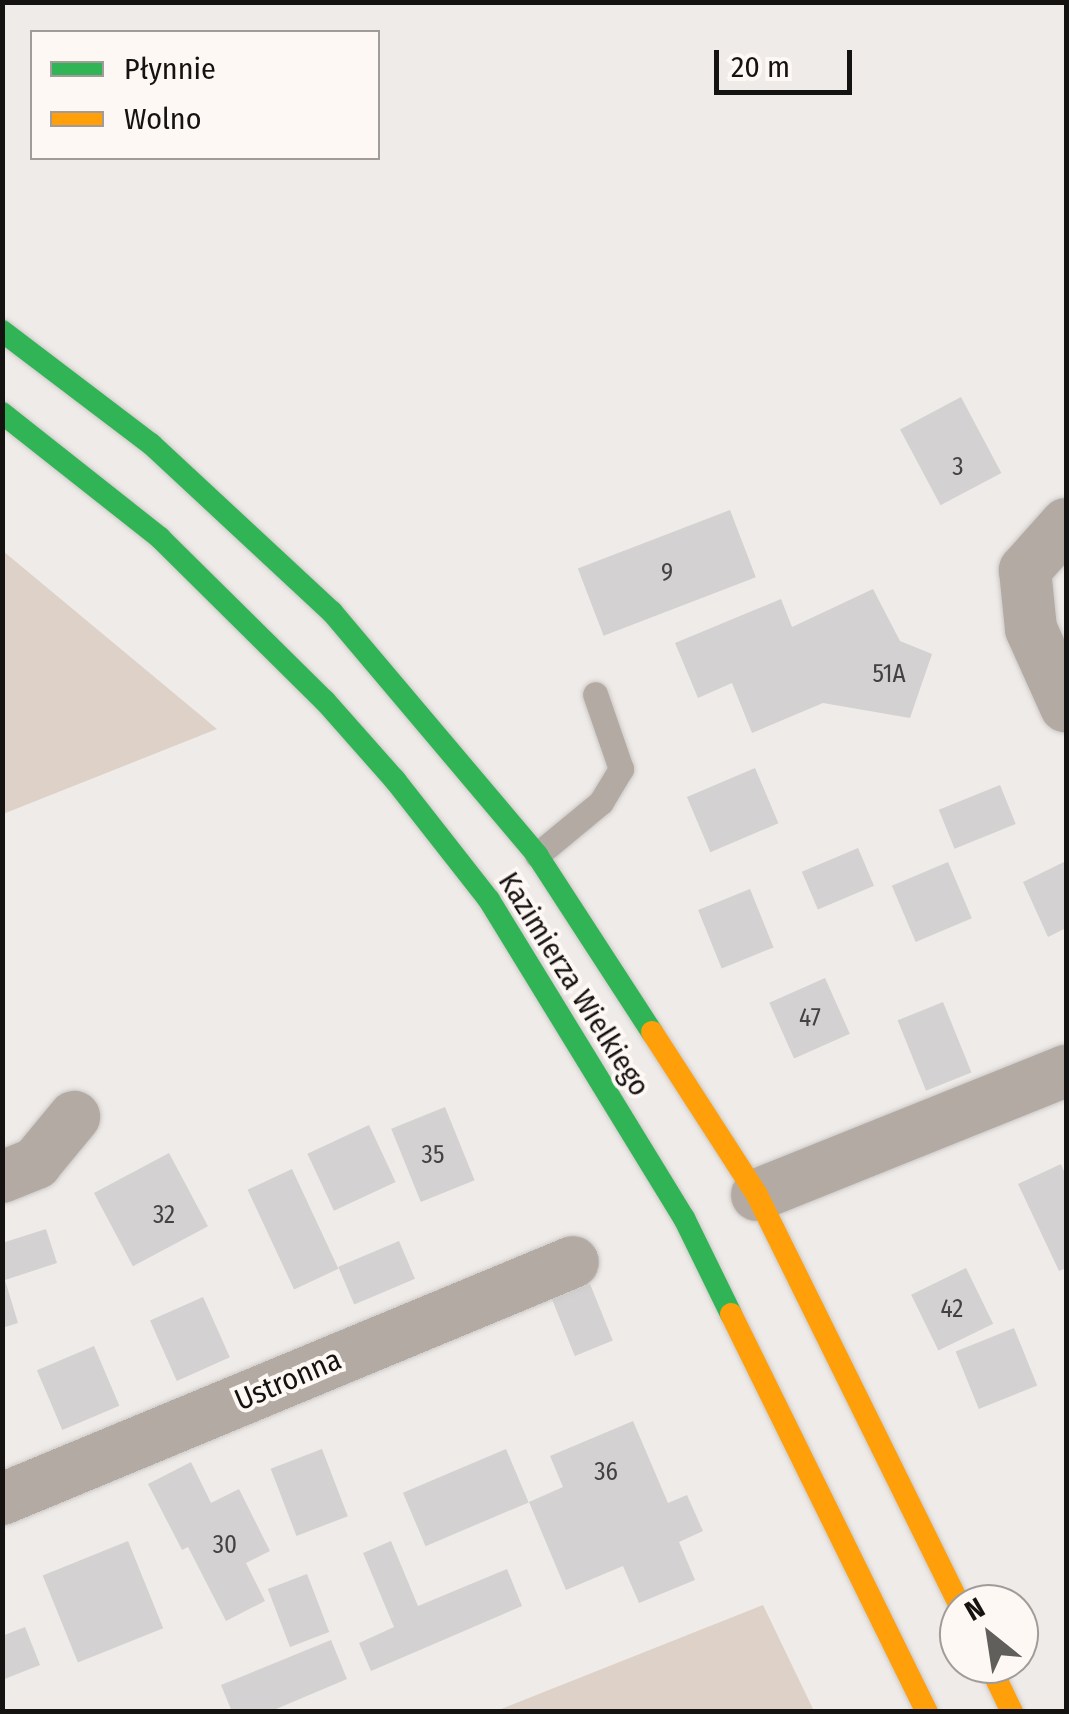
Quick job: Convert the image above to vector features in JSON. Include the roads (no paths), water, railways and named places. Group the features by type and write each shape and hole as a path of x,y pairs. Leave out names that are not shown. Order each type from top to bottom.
{"main road":[{"name":"Kazimierza Wielkiego","path":"2,331 150,444 332,612 537,855 757,1194 949,1584"},
{"name":"Kazimierza Wielkiego","path":"2,413 160,538 325,701 395,780 489,900 684,1218 926,1712"},
{"path":"998,1684 1012,1712"}],"street":[{"path":"1066,524 1025,570 1031,630 1066,707"},
{"path":"757,1194 1066,1070"},
{"path":"2,1176 36,1163 74,1117"},
{"name":"Ustronna","path":"2,1498 572,1262"}],"lane":[{"path":"537,855 601,802 621,769 596,694"}]}
